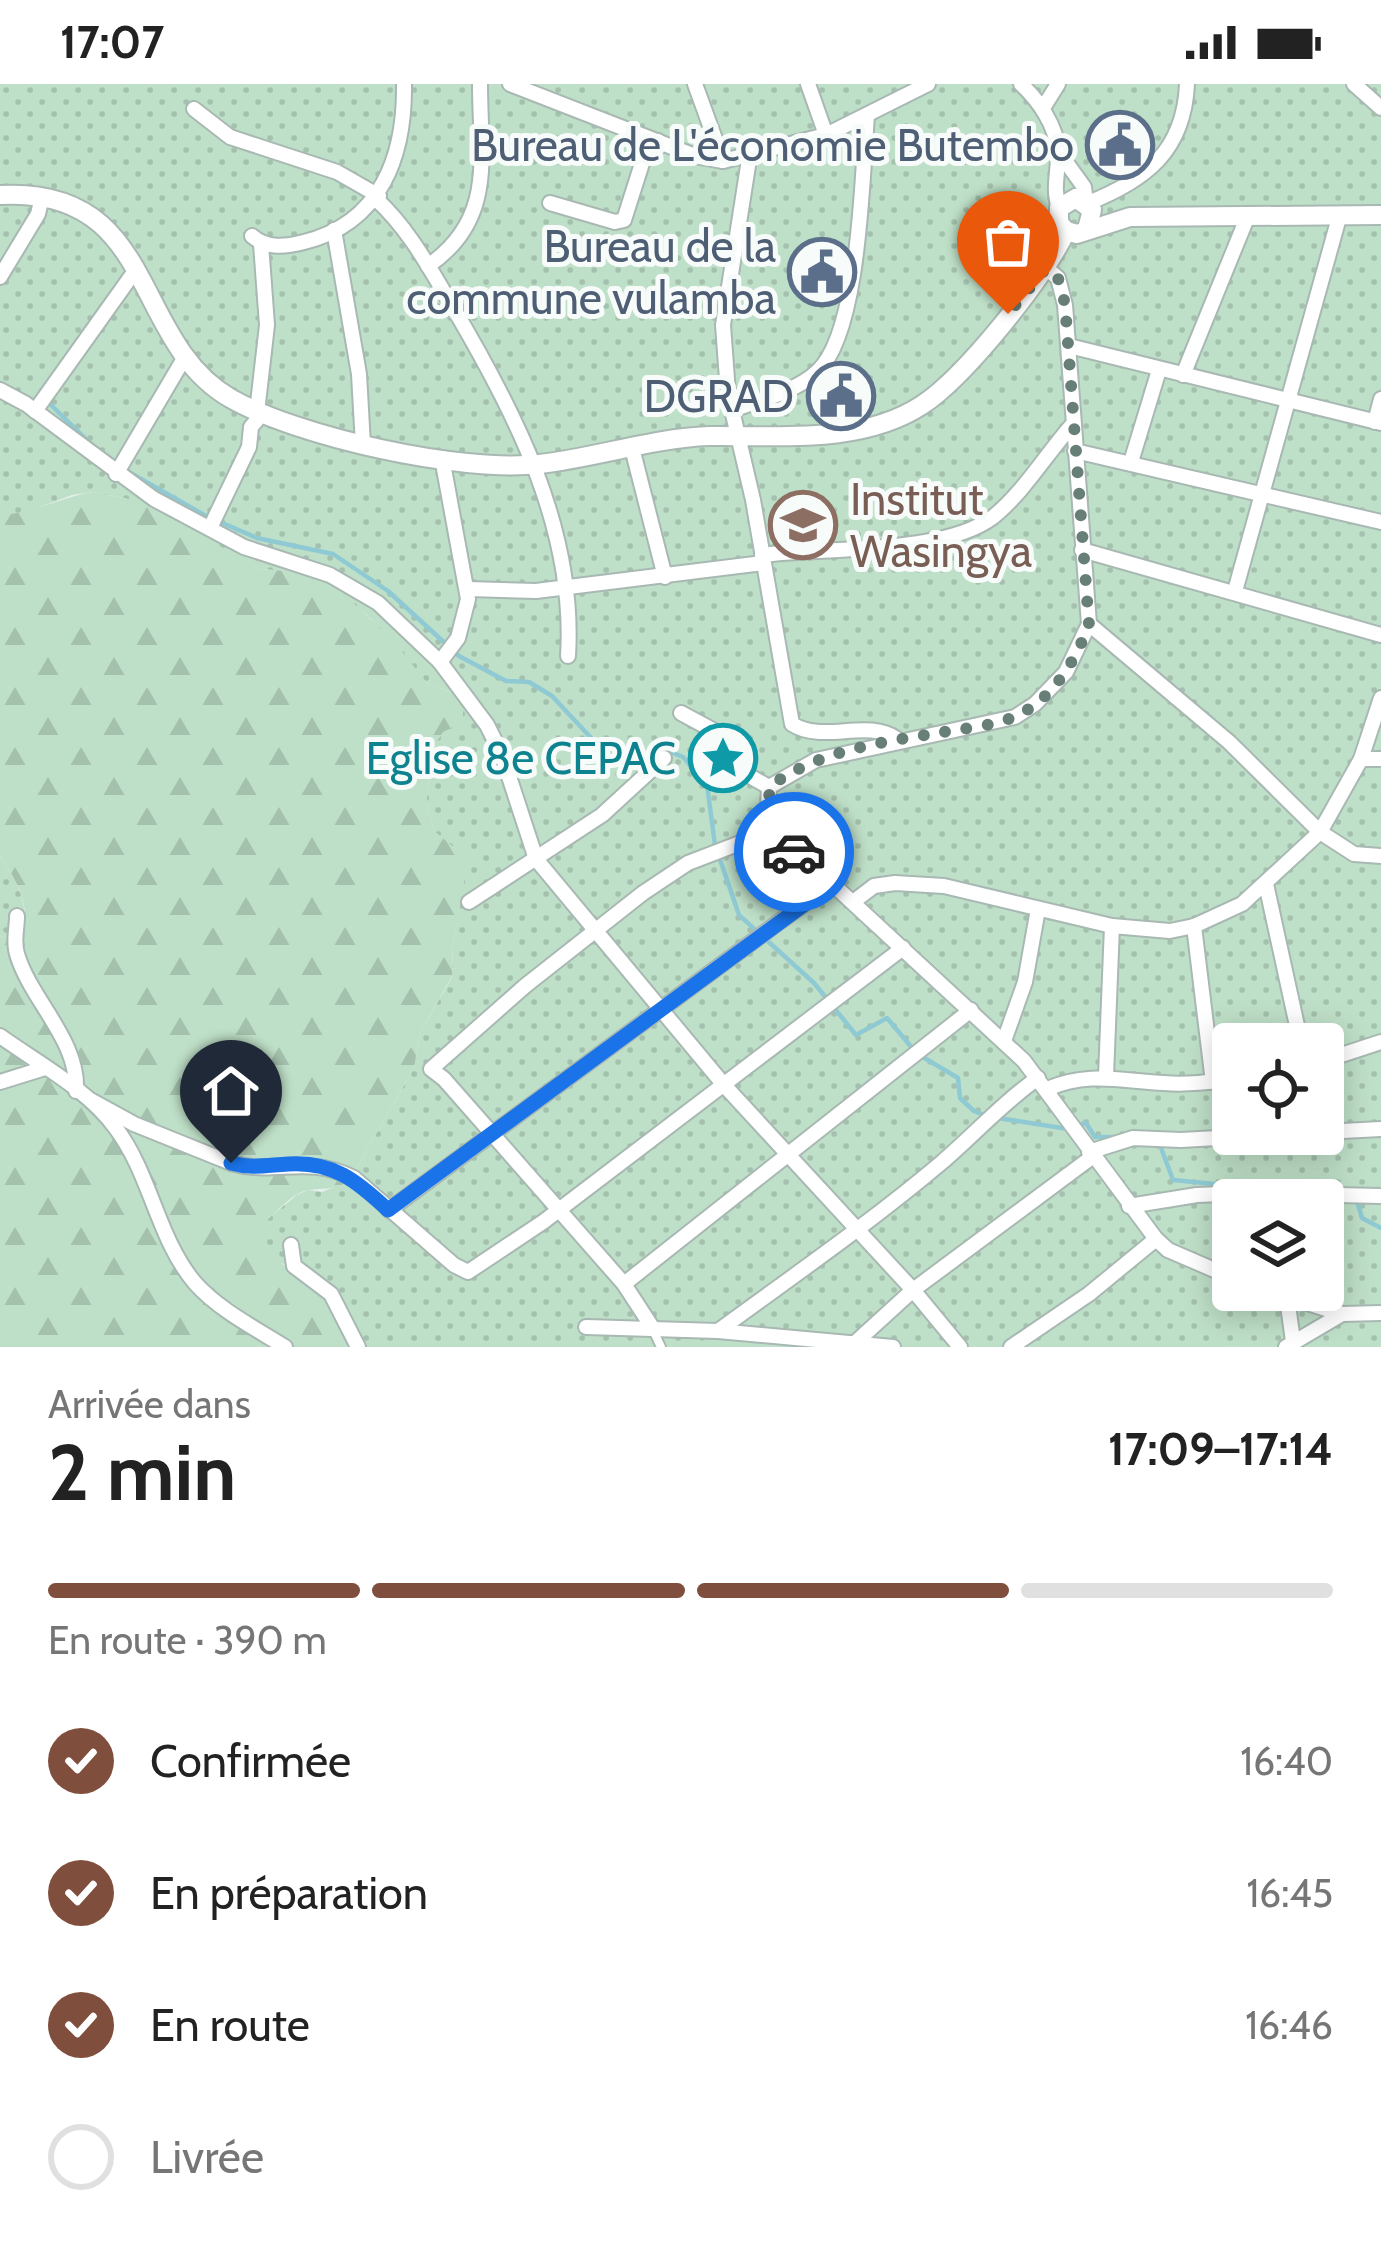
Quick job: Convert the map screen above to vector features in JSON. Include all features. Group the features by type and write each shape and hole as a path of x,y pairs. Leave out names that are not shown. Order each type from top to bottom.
{"street":[{"path":"210,527 260,413 267,325 256,240 292,244 334,230 378,197 399,146 404,84"},
{"path":"428,266 458,243 477,206 480,84"},
{"path":"510,84 711,161 826,135 928,84"},
{"path":"695,84 723,161"},
{"path":"808,84 826,135"},
{"path":"1021,84 1043,108 1058,152 1084,187 1093,215 1087,229"},
{"path":"1043,108 1058,84"},
{"path":"1088,203 1127,187 1166,152 1186,109 1187,84"},
{"path":"1354,84 1381,107"},
{"path":"194,110 230,137 337,172 378,197 428,266 506,404 550,510 571,611 568,656"},
{"path":"732,410 796,386 832,356 859,232 867,116"},
{"path":"550,203 615,222 624,220 644,157 658,141"},
{"path":"1058,152 1059,223 1066,231 1077,233 1130,218 1381,215"},
{"path":"750,153 723,325 732,410 792,724 812,731 886,732 897,739"},
{"path":"0,195 63,201 116,238 186,355 209,384 260,413 297,429 363,445 442,458 533,465 707,436 836,433 920,407 989,340 1046,268 1066,231"},
{"path":"0,277 38,214 42,196"},
{"path":"1059,208 1071,199 1130,218"},
{"path":"1235,591 1340,214"},
{"path":"1183,375 1247,218"},
{"path":"334,230 358,374 363,445"},
{"path":"35,411 137,268"},
{"path":"769,787 816,760 1015,717 1066,672 1089,625 1069,346 1058,278 1046,268"},
{"path":"1069,346 1378,422 1381,399"},
{"path":"116,474 186,355"},
{"path":"1131,462 1159,370"},
{"path":"0,390 154,499 244,547 330,575 378,603 440,662 487,725 502,755 518,816 536,859 724,1085 960,1347"},
{"path":"468,590 510,593 665,577 965,531 995,515 1073,424"},
{"path":"632,448 665,577"},
{"path":"1075,452 1381,522"},
{"path":"440,662 458,638 468,590 442,458"},
{"path":"1082,550 1381,635"},
{"path":"1089,625 1229,742 1320,832 1354,854 1381,856"},
{"path":"853,902 874,886 944,886 1112,926 1170,931 1194,926 1241,904 1320,832 1360,759 1381,698"},
{"path":"681,713 746,748 746,774 769,787"},
{"path":"469,902 602,814 664,758"},
{"path":"1360,759 1381,759"},
{"path":"769,787 774,830 1004,1041 1043,1083 1090,1155 1156,1239 1168,1250 1212,1269"},
{"path":"652,1327 624,1284 559,1208 431,1069 525,986 688,863 774,830"},
{"path":"388,1210 832,884"},
{"path":"1266,884 1296,1023"},
{"path":"1004,1041 1025,982 1038,909"},
{"path":"17,916 16,952 76,1067 76,1091"},
{"path":"1106,1076 1112,926"},
{"path":"1194,926 1212,1074"},
{"path":"0,1036 92,1101 134,1124 231,1163 248,1168 314,1163 354,1178 454,1265 468,1271 559,1208 903,948"},
{"path":"624,1284 971,1010"},
{"path":"1344,1055 1378,1045"},
{"path":"0,1082 45,1068"},
{"path":"718,1331 855,1231 1043,1083 1106,1076 1160,1083 1212,1082"},
{"path":"92,1101 131,1150 171,1245 196,1284 225,1309 285,1347"},
{"path":"1344,1131 1381,1129"},
{"path":"855,1343 913,1290 1090,1155 1133,1138 1212,1138"},
{"path":"1130,1206 1249,1192 1381,1196"},
{"path":"1011,1347 1089,1294 1156,1239"},
{"path":"291,1245 294,1266 331,1294 358,1347"},
{"path":"1288,1311 1289,1344 1342,1314"},
{"path":"1332,1311 1381,1313"},
{"path":"586,1327 718,1331 893,1347"}],"lane":[{"path":"652,1327 662,1347"}],"green space":[{"path":"0,84 1381,84 1381,1347 348,1347 346,1336 284,1264 274,1261 262,1239 265,1221 297,1195 308,1190 322,1192 349,1181 414,1068 420,1033 452,977 467,859 434,831 426,803 433,746 443,732 451,692 427,683 367,615 301,572 260,569 128,499 93,492 72,495 19,515 0,515"},
{"path":"93,492 128,499 166,515 260,569 301,572 336,586 397,645 427,683 451,692 463,704 463,722 443,732 433,747 426,803 434,831 468,859 452,976 420,1033 414,1068 349,1181 297,1194 265,1222 264,1236 272,1256 324,1294 338,1315 348,1347 0,1347 0,937 20,934 25,914 17,883 0,856 0,515"},
{"path":"0,856 16,883 24,914 20,934 0,937"}],"waterway":[{"path":"51,405 94,447"},
{"path":"127,471 206,516 257,538 333,554 388,591 459,656 506,681 529,682 552,696 608,756 624,763 666,750 683,757 707,785 715,845 739,915 814,983 856,1035 887,1018 913,1049"},
{"path":"921,1056 958,1078 960,1098 987,1116"},
{"path":"998,1118 1068,1129"},
{"path":"1079,1125 1086,1123 1095,1137 1120,1137"},
{"path":"1160,1145 1173,1180 1212,1184"},
{"path":"1357,1201 1362,1218 1381,1228"}],"way so far":[{"path":"794,852 770,819 769,787 778,780 799,766 843,752 1015,717 1048,692 1080,650 1089,625 1065,304 1058,278 1046,268 1008,314"}],"place":[{"name":"Bureau de L'économie Butembo","path":"1120,145"},
{"name":"Bureau de la commune vulamba","path":"822,272"},
{"name":"DGRAD","path":"841,396"},
{"name":"Institut Wasingya","path":"803,525"},
{"name":"Eglise 8e CEPAC","path":"723,758"}],"route":[{"path":"231,1163 248,1168 314,1163 354,1178 388,1210 832,884 794,852"}]}
